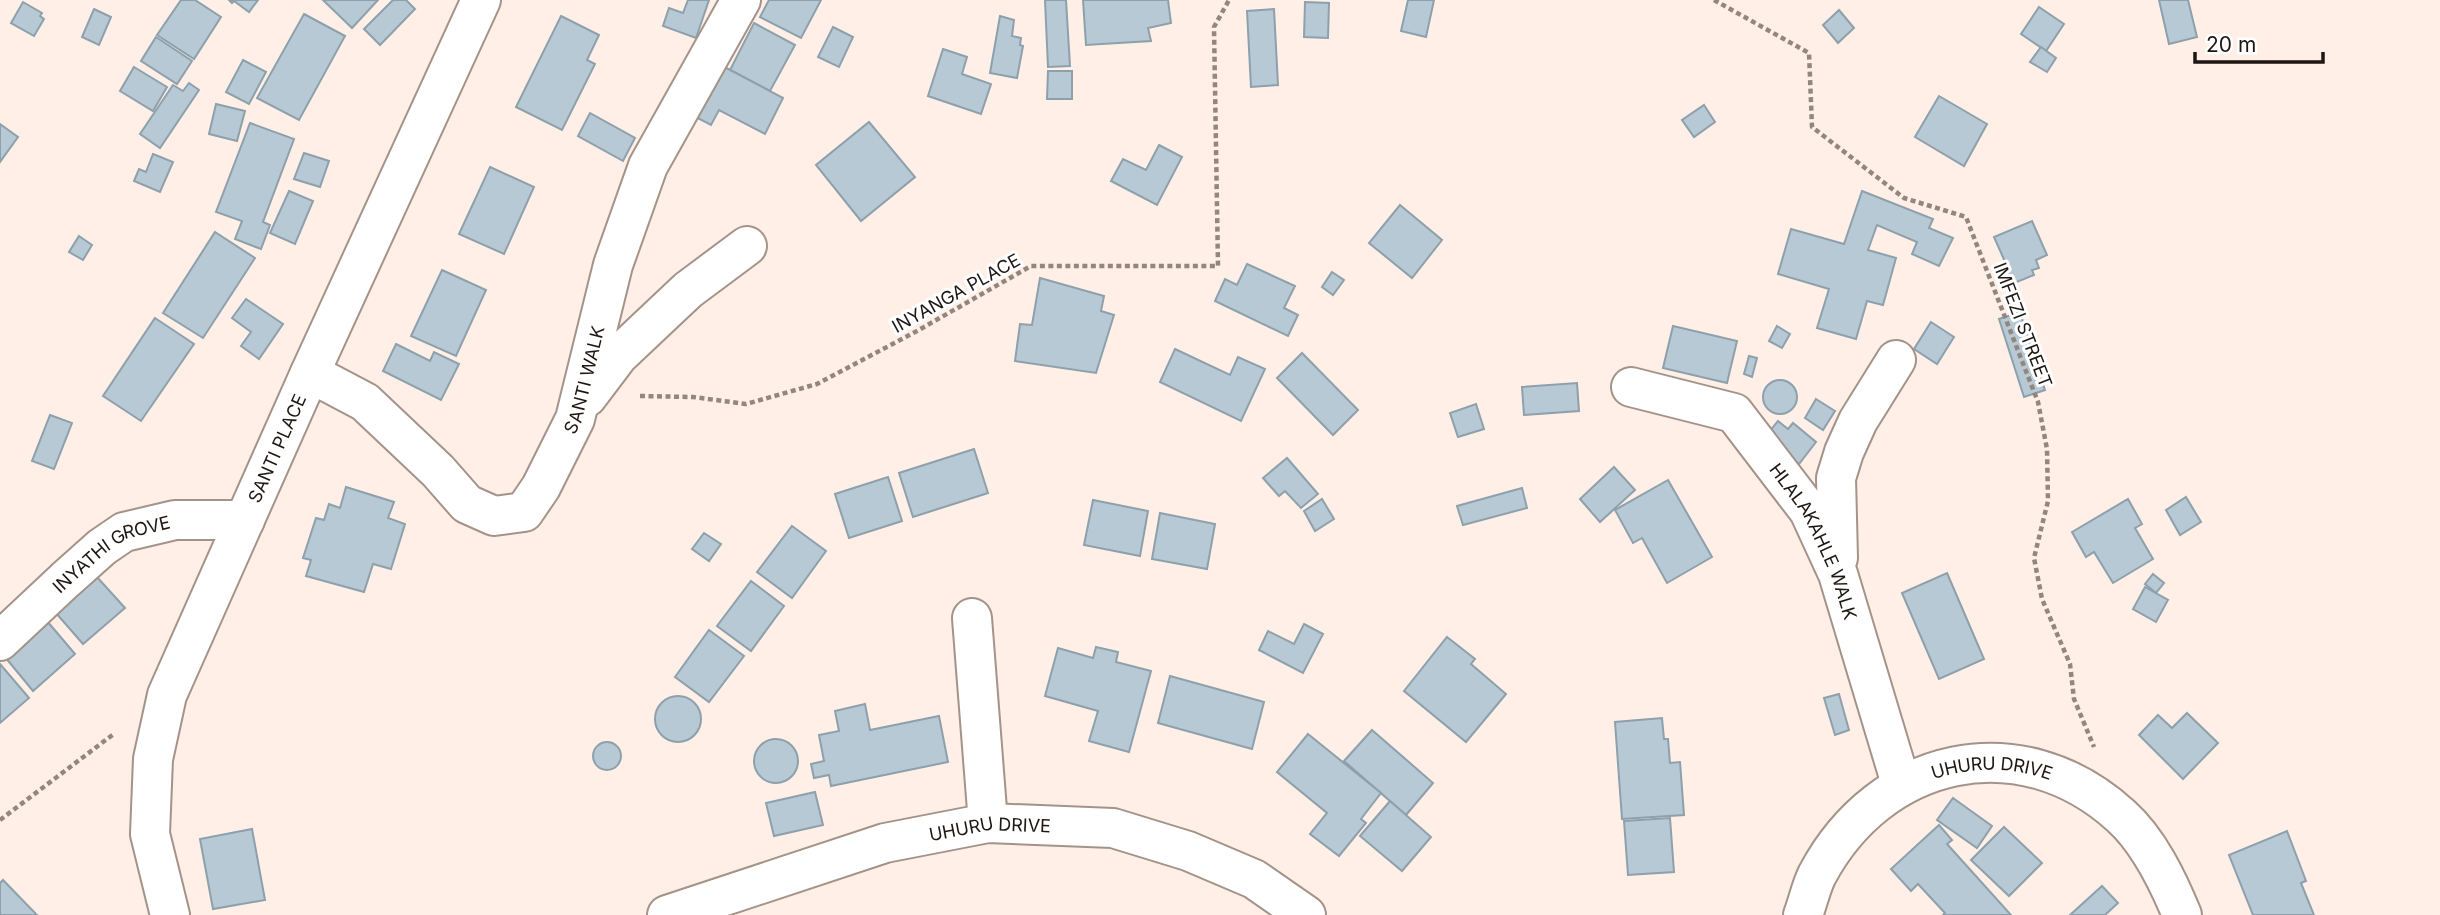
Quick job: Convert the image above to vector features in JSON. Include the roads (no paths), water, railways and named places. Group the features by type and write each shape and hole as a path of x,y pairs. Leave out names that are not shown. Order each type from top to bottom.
{"street":[{"name":"SANTI PLACE","path":"170,915 150,834 153,758 167,695 310,373 481,0"},
{"name":"SANTI WALK","path":"310,373 365,402 438,471 467,503 494,516 524,512 541,487 575,419 613,265 648,166 741,0"},
{"path":"578,409 618,356 688,290 747,246"},
{"path":"1838,574 1836,478 1858,421 1896,360"},
{"name":"HLALAKAHLE WALK","path":"1631,387 1734,413 1809,511 1838,574 1902,784"},
{"name":"INYATHI GROVE","path":"0,641 93,555 124,532 175,520 245,520"},
{"path":"972,618 988,823"},
{"name":"UHURU DRIVE","path":"1803,915 1816,876 1839,841 1858,819 1902,784 1943,768 1982,761 2016,764 2064,778 2095,795 2123,817 2147,845 2182,915"},
{"name":"UHURU DRIVE","path":"667,915 885,843 988,823 1113,828 1188,851 1254,879 1306,915"}]}
